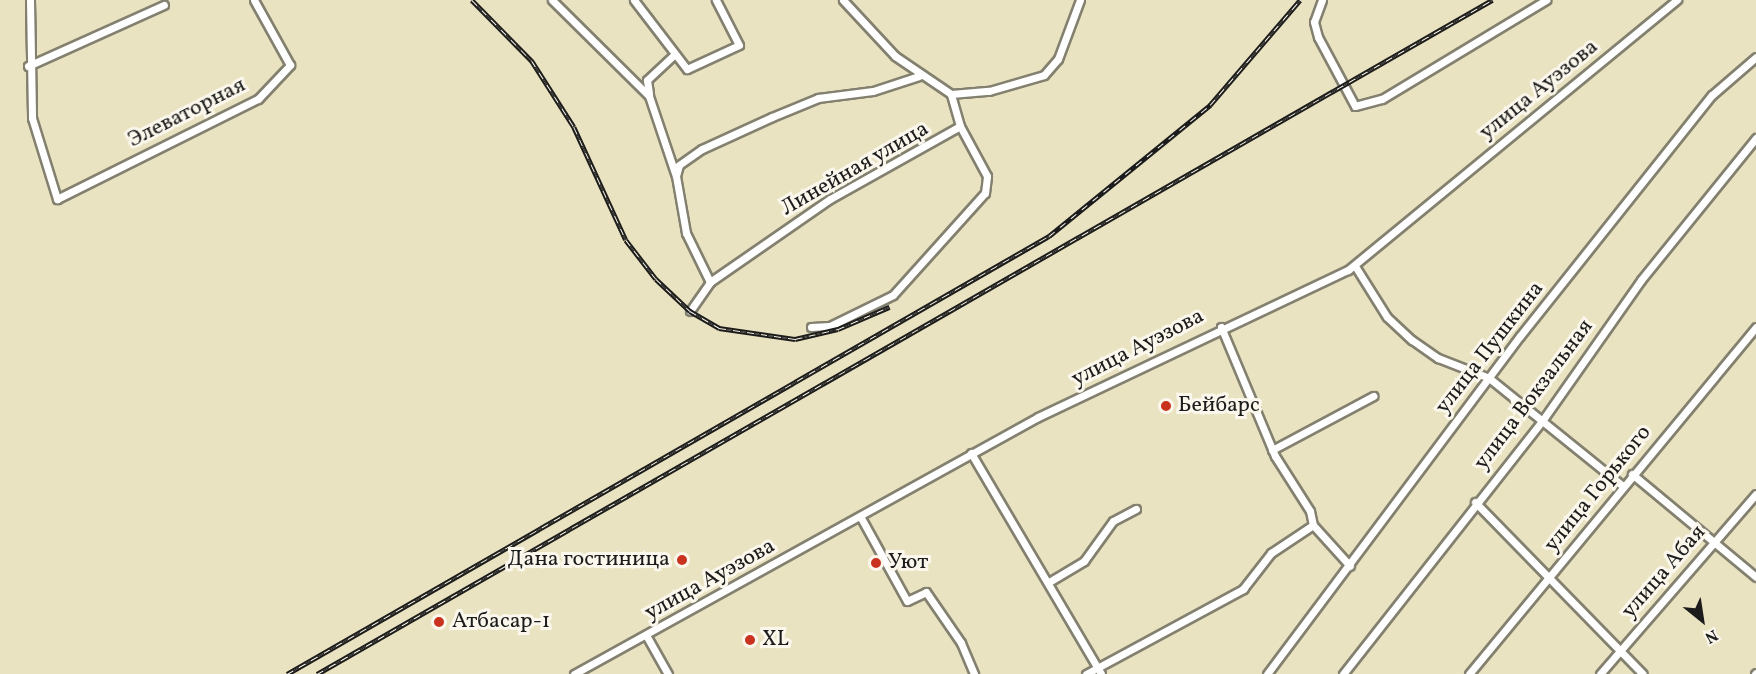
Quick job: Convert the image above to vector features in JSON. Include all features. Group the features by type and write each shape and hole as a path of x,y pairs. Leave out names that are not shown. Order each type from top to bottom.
{"street":[{"path":"30,0 28,66 164,5"},
{"name":"Элеваторная","path":"28,66 32,118 57,199 258,99 290,66 254,0"},
{"path":"552,0 649,96"},
{"path":"634,0 687,69 739,45 716,0"},
{"path":"843,0 919,76 951,94 989,91 1044,75 1058,59 1080,0"},
{"path":"1322,0 1314,22 1318,37 1355,105 1382,99 1546,0"},
{"name":"улица Ауэзова","path":"574,674 971,453 1221,327 1323,285 1355,266 1677,0"},
{"path":"674,55 646,80 649,96 676,176 686,233 711,282"},
{"name":"улица Пушкина","path":"1267,674 1489,378 1712,95 1756,57"},
{"path":"676,176 679,165 702,149 818,98 873,91 919,76"},
{"name":"Линейная улица","path":"690,311 711,282 830,199 960,126 951,94"},
{"path":"811,327 830,326 893,295 985,193 987,176 960,126"},
{"name":"улица Вокзальная","path":"1343,674 1475,502 1542,421 1641,280 1756,138"},
{"path":"1355,266 1387,317 1412,340 1438,358 1489,378 1623,486"},
{"path":"1221,327 1272,450 1310,512 1313,525 1350,566"},
{"name":"улица Горького","path":"1469,674 1632,474 1756,327"},
{"path":"1272,450 1372,396"},
{"path":"971,453 1049,582 1099,671"},
{"path":"1632,474 1715,540 1756,577"},
{"name":"улица Абая","path":"1600,674 1756,494"},
{"path":"1475,502 1551,576 1643,674"},
{"path":"1049,582 1083,561 1113,521 1136,509"},
{"path":"860,516 907,601 926,592 961,642 974,674"},
{"path":"1086,674 1099,671 1243,588 1271,553 1313,525"},
{"path":"646,635 668,674"}],"railway":[{"path":"472,0 532,61 574,127 626,240 656,279 690,311 719,328 795,339 838,329 889,307"},
{"path":"287,674 1049,236 1210,105 1300,0"},
{"path":"317,674 1492,0"}],"place":[{"name":"Бейбарс","path":"1166,406"},
{"name":"Дана гостиница","path":"682,560"},
{"name":"Уют","path":"876,563"},
{"name":"Атбасар-1","path":"439,622"},
{"name":"XL","path":"750,640"}]}
